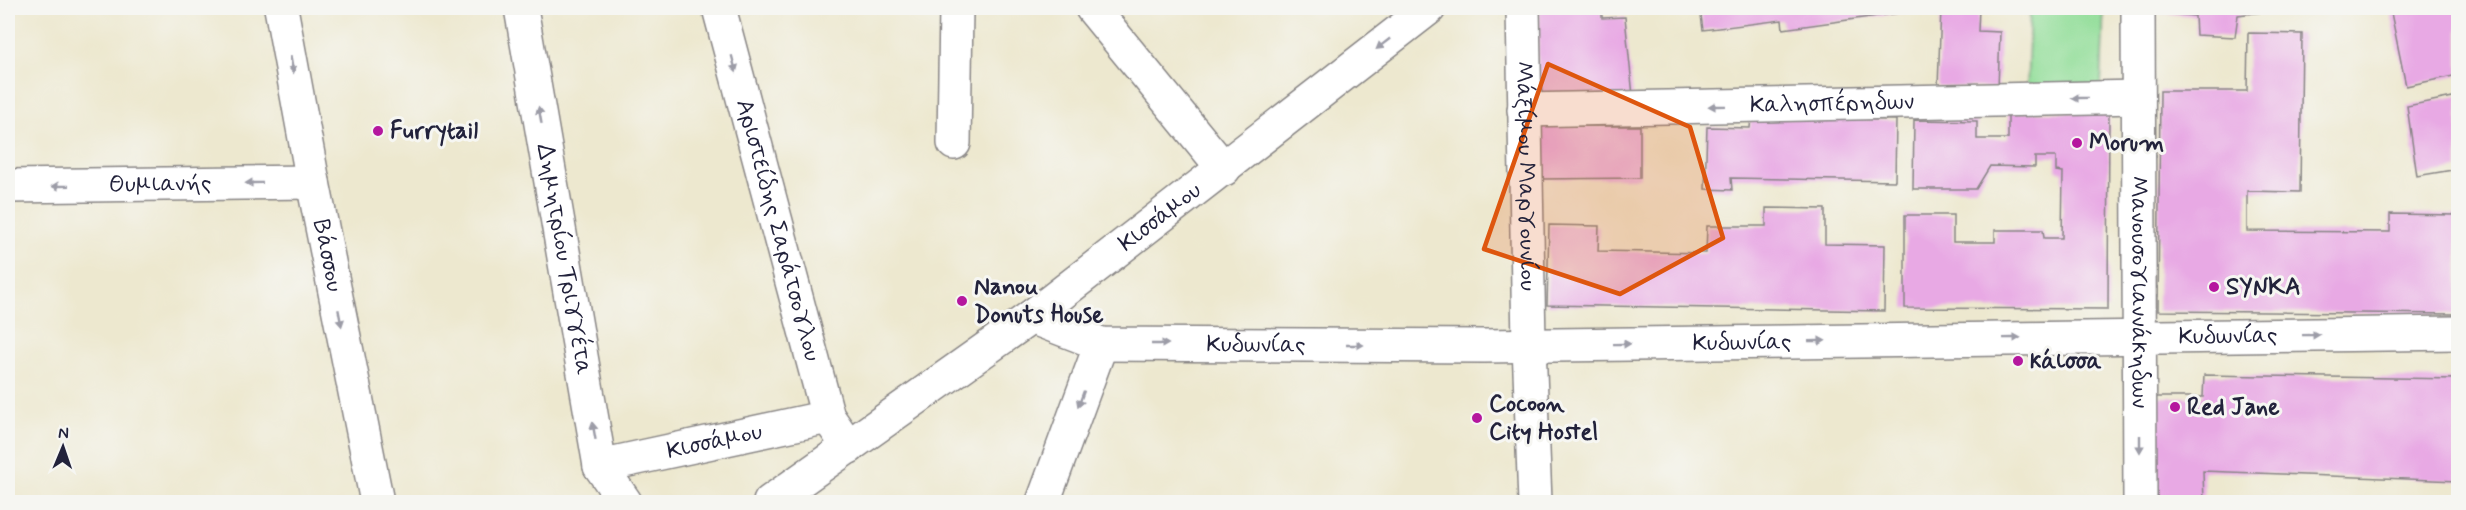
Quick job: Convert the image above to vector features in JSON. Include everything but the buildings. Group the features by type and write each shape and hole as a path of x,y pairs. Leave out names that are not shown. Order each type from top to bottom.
{"street":[{"name":"Βάσσου","path":"281,8 376,502"},
{"name":"Δημητρίου Τριγγέτα","path":"521,8 600,466 625,502"},
{"name":"Αριστείδης Σαράτσογλου","path":"718,8 828,417 849,447"},
{"path":"954,143 956,8"},
{"path":"1092,8 1224,169"},
{"name":"Κισσάμου","path":"770,502 1031,317 1429,8"},
{"name":"Μάξίμου Mαργουνίου","path":"1523,8 1529,345 1535,502"},
{"name":"Μανουσογιαννάκηδων","path":"2138,8 2140,502"},
{"name":"Καλησπέρηδων","path":"1524,110 2138,97"},
{"name":"Θυμιανής","path":"8,186 313,182"},
{"name":"Κυδωνίας","path":"1031,317 1101,344 1529,345 2458,333"},
{"path":"1043,502 1101,344"},
{"name":"Κισσάμου","path":"600,466 828,417"}],"highlighted area":[{"path":"1548,64 1690,127 1723,238 1620,294 1484,249"}],"green space":[{"path":"2030,8 2104,8 2101,88 2027,88"}],"place":[{"name":"Furrytail","path":"378,131"},
{"name":"Morum","path":"2077,143"},
{"name":"SYNKA","path":"2214,287"},
{"name":"Nanou Donuts House","path":"962,301"},
{"name":"κάισσα","path":"2018,361"},
{"name":"Red Jane","path":"2175,407"},
{"name":"Cocoon City Hostel","path":"1477,418"}]}
